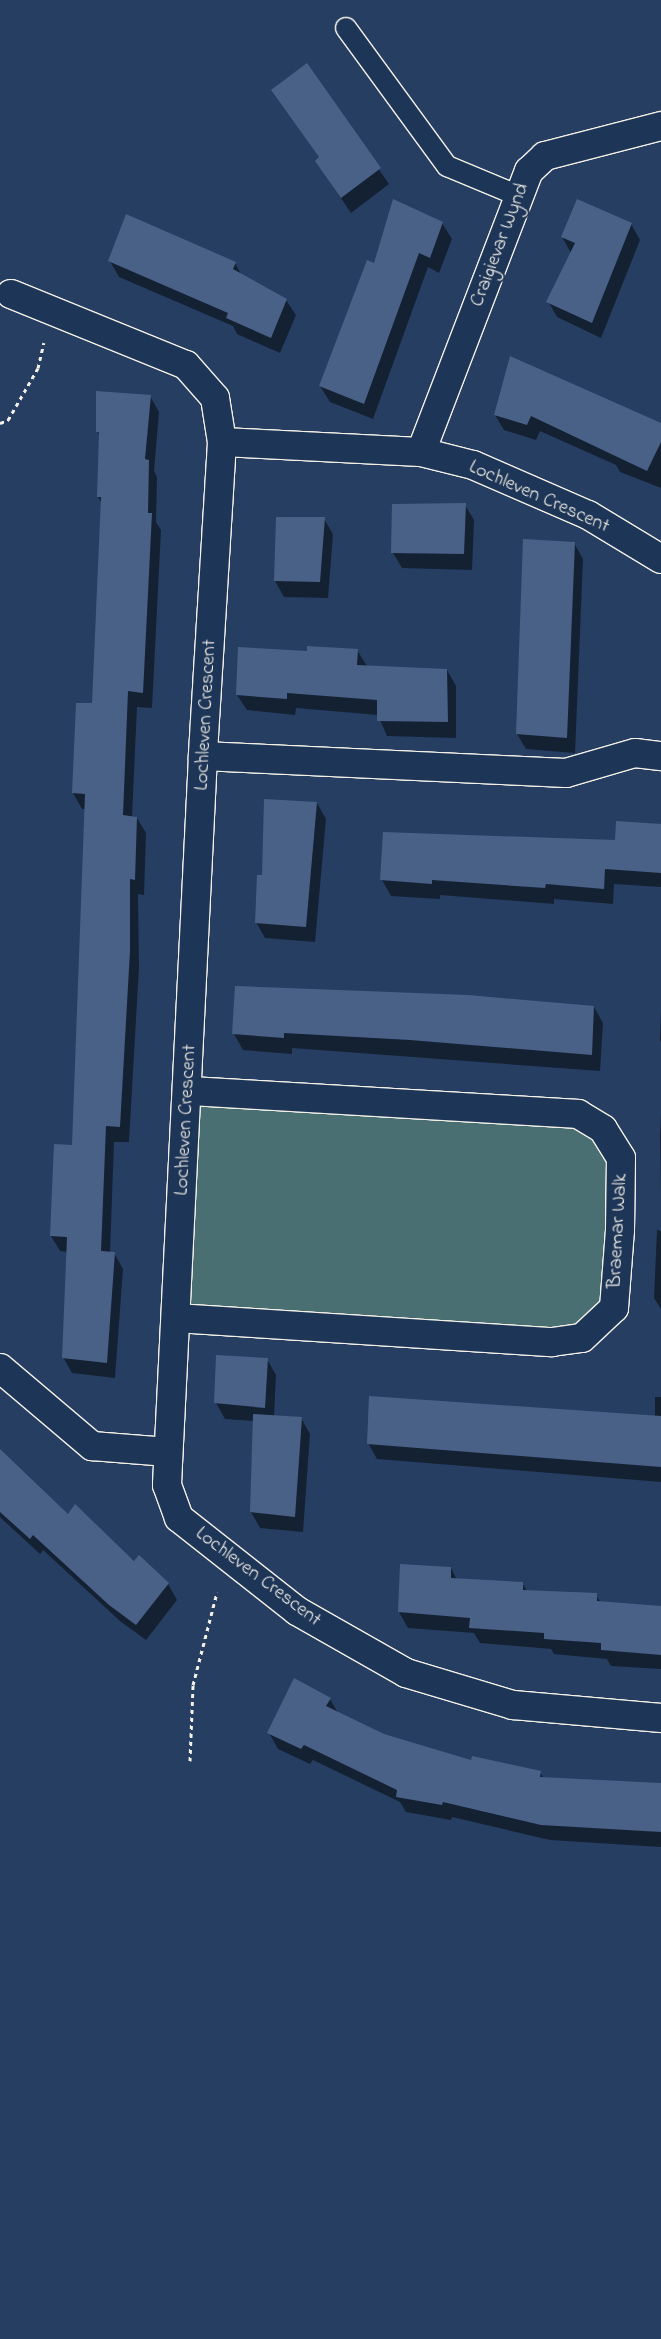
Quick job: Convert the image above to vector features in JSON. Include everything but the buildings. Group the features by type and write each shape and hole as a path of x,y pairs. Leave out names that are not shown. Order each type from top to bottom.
{"street":[{"name":"Craigievar Wynd","path":"421,452 529,170 544,156 661,126"},
{"path":"11,294 186,364 215,398 222,442"},
{"name":"Lochleven Crescent","path":"661,560 588,515 473,464 421,452 222,442 202,756 188,1091 167,1485 179,1518 297,1611 346,1642 406,1673 513,1706 661,1718"},
{"path":"202,756 566,773 635,752 661,756"},
{"name":"Braemar Walk","path":"176,1318 552,1342 582,1338 614,1308 620,1230 621,1158 603,1129 578,1114 188,1091"},
{"path":"0,1368 92,1446 168,1452"}],"lane":[{"path":"346,28 447,166 519,196"}],"path":[{"path":"0,424 8,420 38,368 51,310"},
{"path":"190,1761 193,1685 220,1582"}],"green space":[{"path":"188,1091 578,1114 621,1158 614,1308 582,1338 182,1314"}]}
